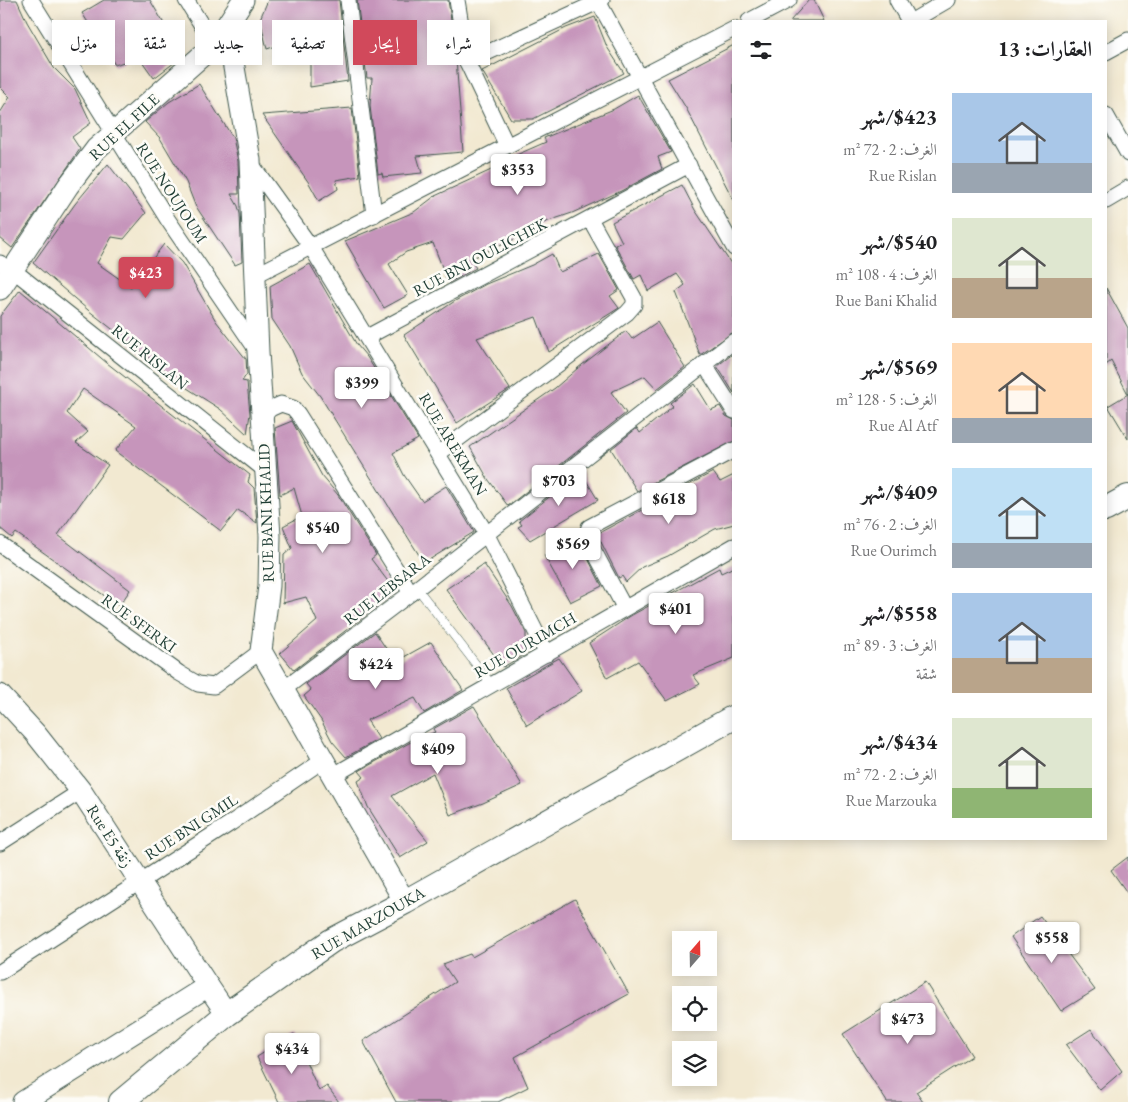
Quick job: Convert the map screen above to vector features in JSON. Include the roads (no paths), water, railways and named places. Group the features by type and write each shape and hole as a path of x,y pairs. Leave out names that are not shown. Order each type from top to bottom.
{"main road":[{"path":"1107,508 1128,497"},
{"name":"RUE MARZOUKA","path":"121,1102 227,1014 331,941 405,902 732,718"}],"street":[{"name":"RUE NOUJOUM","path":"31,0 168,220 258,352"},
{"path":"186,0 198,20"},
{"name":"RUE EL FILE","path":"232,20 243,0"},
{"path":"348,0 374,215"},
{"path":"457,0 460,20"},
{"path":"751,20 790,0"},
{"path":"897,0 909,20"},
{"path":"912,20 948,0"},
{"path":"490,51 600,1 732,244"},
{"path":"254,276 732,30"},
{"path":"1107,51 1128,40"},
{"name":"RUE EL FILE","path":"0,290 6,266 96,149 195,62"},
{"name":"RUE BANI KHALID","path":"234,65 250,160 258,352 270,536 269,586 261,652"},
{"path":"468,65 507,146"},
{"path":"1107,117 1128,154"},
{"name":"RUE AREKMAN","path":"250,160 310,248 367,337 486,533 547,654"},
{"name":"RUE BNI OULICHEK","path":"367,337 689,165"},
{"path":"1107,200 1128,188"},
{"path":"438,454 627,313 634,305 634,298 590,219"},
{"name":"RUE RISLAN","path":"6,266 266,471"},
{"name":"RUE LEBSARA","path":"284,689 732,343"},
{"path":"704,364 732,408"},
{"path":"262,417 270,409 281,404 293,408 414,590"},
{"path":"624,607 588,540 587,533 589,527 732,451"},
{"name":"RUE SFERKI","path":"0,544 179,673 198,684 214,686 261,652"},
{"name":"RUE OURIMCH","path":"329,767 492,685 624,607 732,547"},
{"path":"261,652 329,767 405,902"},
{"name":"Rue E5 زنقة","path":"0,695 35,733 81,790 208,986"},
{"name":"RUE BNI GMIL","path":"0,972 231,823 329,767"},
{"path":"0,843 81,790"},
{"path":"23,1102 208,986 227,1014"}],"lane":[{"path":"414,590 492,685"}]}
